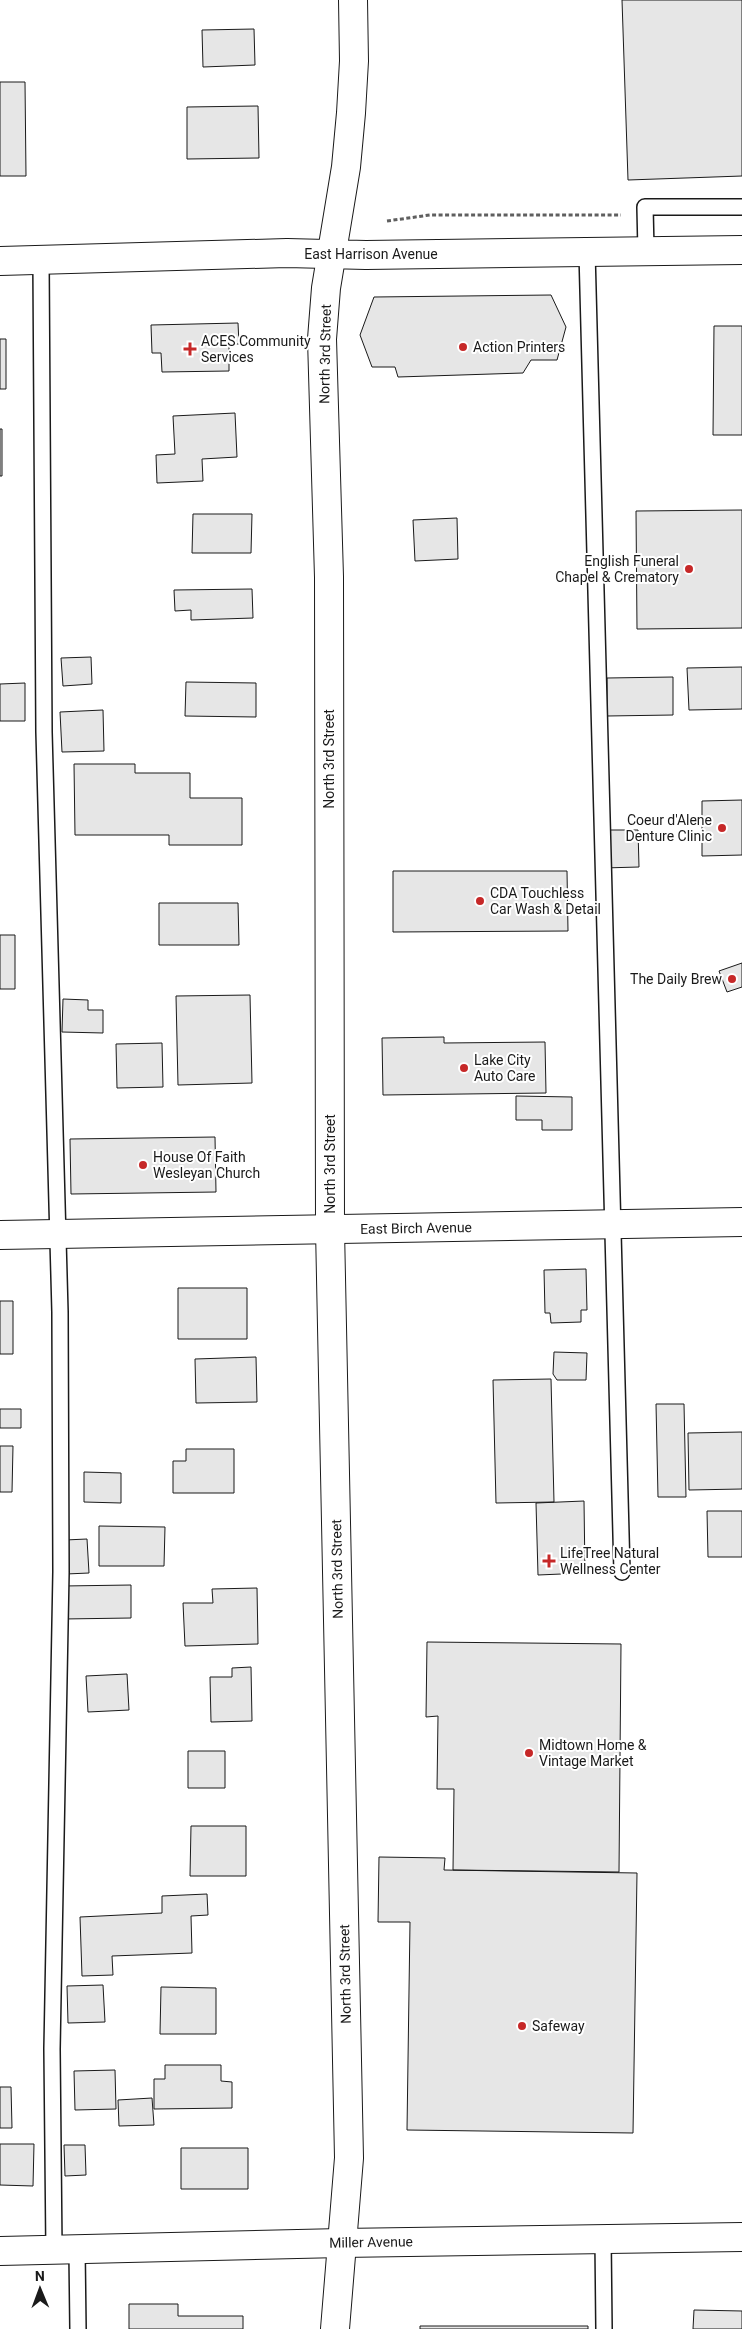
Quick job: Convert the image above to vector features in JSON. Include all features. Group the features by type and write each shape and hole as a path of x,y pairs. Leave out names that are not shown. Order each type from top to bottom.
{"main road":[{"name":"North 3rd Street","path":"335,2329 349,2158 330,1229 328,577 322,339 332,254 346,167 354,61 353,0"},
{"name":"East Harrison Avenue","path":"0,261 287,253 742,250"},
{"name":"East Birch Avenue","path":"0,1235 742,1222"},
{"name":"Miller Avenue","path":"0,2252 341,2243 742,2237"}],"lane":[{"path":"646,251 645,207 742,207"},
{"path":"587,252 622,1572"},
{"path":"41,261 44,732 58,1234 61,1572 52,2049 65,2250 78,2329"},
{"path":"603,2238 604,2329"}],"path":[{"path":"387,221 430,215 618,215 646,218"}],"building":[{"path":"622,0 742,0 742,176 628,180"},
{"path":"254,29 255,65 203,67 202,30"},
{"path":"0,82 25,82 26,176 0,176"},
{"path":"258,106 259,158 187,159 187,107"},
{"name":"Action Printers","path":"551,295 566,327 557,360 531,360 523,373 398,377 395,367 372,367 360,335 374,297"},
{"name":"ACES Community Services","path":"238,323 239,344 229,344 229,371 162,372 161,353 152,353 151,325"},
{"path":"714,326 742,326 742,435 713,435"},
{"path":"0,339 6,339 6,389 0,389"},
{"path":"235,413 237,457 202,459 203,481 157,483 156,455 175,454 173,416"},
{"path":"0,429 2,429 2,476 0,476"},
{"name":"English Funeral Chapel & Crematory","path":"742,510 742,628 637,629 636,511"},
{"path":"193,514 252,514 251,553 192,553"},
{"path":"457,518 458,559 415,561 413,520"},
{"path":"252,589 253,618 191,620 191,610 175,611 174,590"},
{"path":"91,657 92,684 63,686 61,658"},
{"path":"742,667 742,709 689,710 687,668"},
{"path":"673,677 673,715 607,716 607,678"},
{"path":"186,682 256,683 256,717 185,716"},
{"path":"25,683 25,721 0,721 0,684"},
{"path":"103,710 104,751 62,752 60,712"},
{"path":"74,764 135,764 135,773 190,773 190,798 242,798 242,845 169,845 169,835 75,835"},
{"name":"Coeur d'Alene Denture Clinic","path":"742,800 742,855 702,856 702,801"},
{"path":"602,830 638,830 639,867 603,868"},
{"name":"CDA Touchless Car Wash & Detail","path":"393,871 567,871 568,931 393,932"},
{"path":"159,903 238,903 239,945 159,945"},
{"path":"0,935 15,935 15,989 0,989"},
{"name":"The Daily Brew","path":"742,963 742,987 727,992 719,971"},
{"path":"250,995 252,1083 178,1085 176,996"},
{"path":"63,999 88,1000 88,1010 103,1010 103,1033 62,1032"},
{"name":"Lake City Auto Care","path":"444,1037 444,1043 545,1042 546,1093 383,1095 382,1038"},
{"path":"162,1043 163,1087 117,1088 116,1044"},
{"path":"516,1096 572,1097 572,1130 542,1130 542,1120 516,1120"},
{"name":"House Of Faith Wesleyan Church","path":"215,1137 216,1192 71,1194 70,1139"},
{"path":"586,1269 587,1310 581,1310 581,1322 551,1323 550,1313 545,1313 544,1270"},
{"path":"178,1288 247,1288 247,1339 178,1339"},
{"path":"0,1301 13,1301 13,1354 0,1354"},
{"path":"554,1352 587,1353 586,1380 557,1380 553,1374"},
{"path":"256,1357 257,1402 196,1403 195,1359"},
{"path":"551,1379 554,1502 496,1503 493,1380"},
{"path":"656,1404 684,1404 686,1497 658,1497"},
{"path":"0,1409 21,1409 21,1428 0,1428"},
{"path":"742,1432 742,1489 689,1490 688,1433"},
{"path":"0,1446 13,1446 12,1492 0,1492"},
{"path":"186,1449 234,1449 234,1493 173,1493 173,1461 186,1461"},
{"path":"84,1472 121,1473 121,1503 84,1502"},
{"path":"584,1501 585,1573 538,1575 536,1503"},
{"path":"707,1511 742,1511 742,1557 708,1557"},
{"path":"99,1526 165,1527 164,1566 99,1566"},
{"path":"87,1539 89,1573 66,1574 65,1540"},
{"path":"131,1585 131,1618 63,1619 63,1586"},
{"path":"257,1588 258,1644 185,1646 183,1603 213,1603 212,1589"},
{"name":"Midtown Home & Vintage Market","path":"427,1642 621,1644 619,1872 453,1870 454,1789 437,1789 438,1716 426,1717"},
{"path":"251,1667 252,1721 211,1722 210,1677 232,1677 232,1668"},
{"path":"127,1674 129,1710 88,1712 86,1676"},
{"path":"188,1751 225,1751 225,1788 188,1788"},
{"path":"191,1826 246,1826 246,1876 190,1876"},
{"name":"Safeway","path":"379,1857 445,1858 444,1870 637,1873 633,2133 407,2130 410,1922 378,1922"},
{"path":"207,1894 208,1915 191,1916 192,1953 112,1956 113,1975 82,1976 80,1917 162,1913 162,1896"},
{"path":"103,1985 105,2022 68,2023 67,1986"},
{"path":"161,1987 216,1988 216,2034 160,2034"},
{"path":"165,2065 221,2065 221,2081 232,2082 232,2108 154,2109 154,2079 165,2079"},
{"path":"115,2070 116,2109 75,2110 74,2071"},
{"path":"0,2087 11,2087 12,2128 0,2128"},
{"path":"152,2098 154,2125 119,2126 118,2100"},
{"path":"0,2144 34,2144 33,2186 0,2185"},
{"path":"64,2145 85,2145 86,2175 65,2176"},
{"path":"181,2148 248,2148 248,2189 181,2189"},
{"path":"129,2304 178,2304 178,2316 243,2316 243,2329 129,2329"},
{"path":"694,2310 742,2311 742,2329 693,2329"},
{"path":"420,2326 588,2326 588,2329 420,2329"}],"place":[{"name":"Action Printers","path":"463,347"},
{"name":"ACES Community Services","path":"190,349"},
{"name":"English Funeral Chapel & Crematory","path":"689,569"},
{"name":"Coeur d'Alene Denture Clinic","path":"722,828"},
{"name":"CDA Touchless Car Wash & Detail","path":"480,901"},
{"name":"The Daily Brew","path":"732,979"},
{"name":"Lake City Auto Care","path":"464,1068"},
{"name":"House Of Faith Wesleyan Church","path":"143,1165"},
{"name":"LifeTree Natural Wellness Center","path":"549,1561"},
{"name":"Midtown Home & Vintage Market","path":"529,1753"},
{"name":"Safeway","path":"522,2026"}]}
